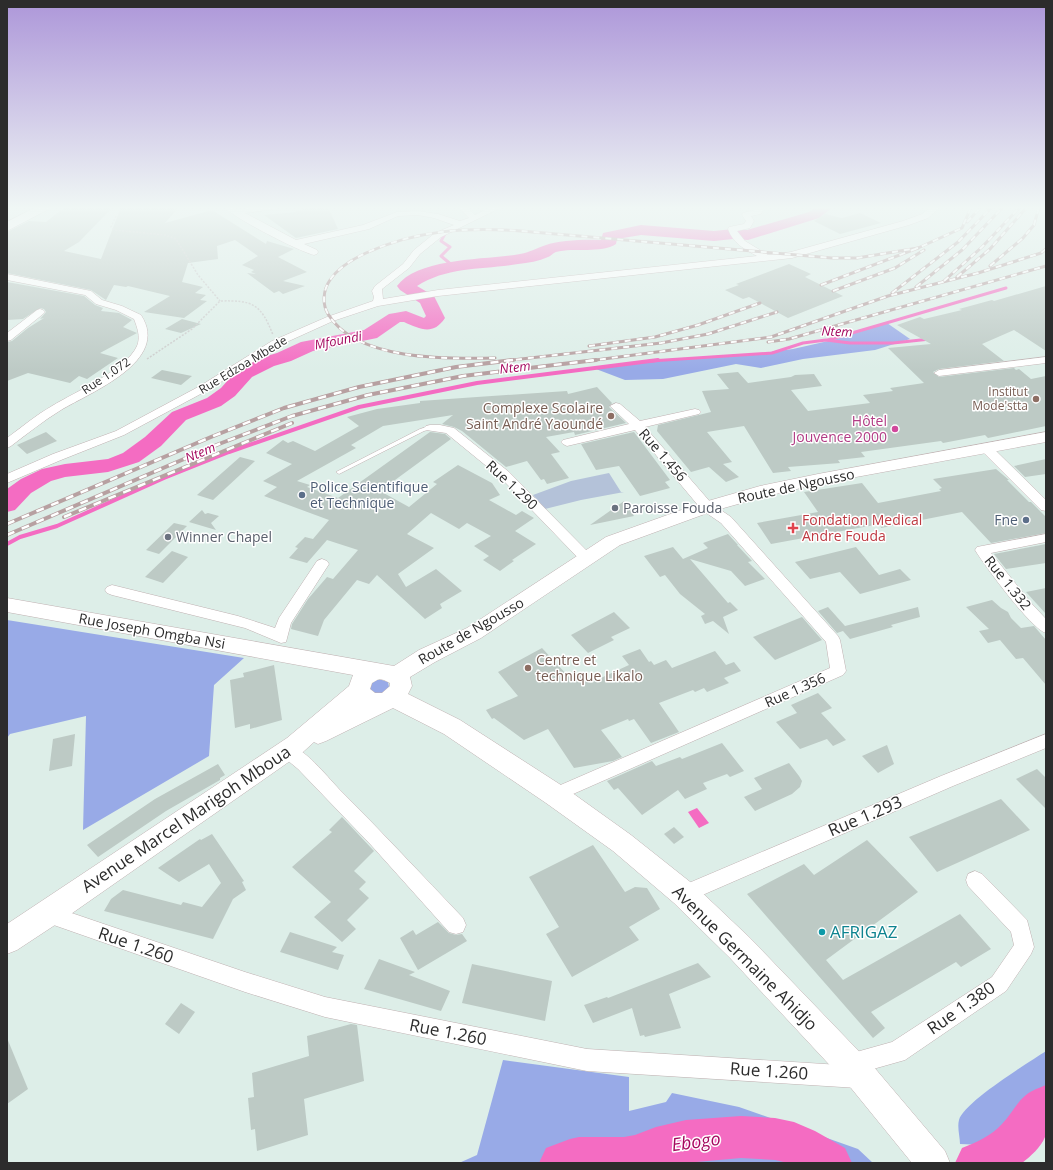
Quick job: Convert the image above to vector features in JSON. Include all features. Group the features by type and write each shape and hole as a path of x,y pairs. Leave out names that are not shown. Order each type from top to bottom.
{"main road":[{"name":"Route de Ngousso","path":"290,748 427,656 474,633 613,541 707,507 760,492 818,479 1046,437"},
{"name":"Rue Joseph Omgba Nsi","path":"7,605 276,645 297,658 381,686"},
{"name":"Avenue Germaine Ahidjo","path":"381,686 452,727 555,795 622,843 684,894 740,948 856,1070 933,1163"},
{"name":"Avenue Marcel Marigoh Mboua","path":"7,940 48,914 290,748"}],"street":[{"path":"376,303 380,296 377,291 378,288 409,262"},
{"name":"Rue Edzoa Mbede","path":"7,479 57,456 120,433 198,392 276,343 330,319 376,303 438,292 732,262"},
{"name":"Rue 1.072","path":"7,277 88,293 99,302 120,308 138,317 145,336 142,347 132,360 104,381 55,409 7,444"},
{"path":"7,338 40,312"},
{"path":"939,373 1046,360"},
{"name":"Rue 1.456","path":"616,406 637,425 707,507"},
{"path":"567,442 696,412"},
{"name":"Rue 1.290","path":"430,428 450,430 505,475 586,558"},
{"path":"987,449 1046,507"},
{"name":"Rue 1.356","path":"555,795 838,671 833,640 726,520 707,507"},
{"name":"Rue 1.332","path":"1046,538 982,550 1027,608 1046,628"},
{"path":"276,645 284,622 322,564"},
{"path":"112,590 264,628 276,645"},
{"name":"Rue 1.293","path":"684,894 947,781 1046,741"},
{"path":"290,748 366,827 456,925"},
{"name":"Rue 1.380","path":"856,1070 897,1052 999,984 1024,947 1020,927 975,880"},
{"name":"Rue 1.260","path":"48,914 245,982 326,1007 580,1058 856,1070"}],"lane":[{"path":"339,472 422,430 430,428"}],"path":[{"path":"190,262 198,275 220,301"},
{"path":"146,360 192,329 220,301 240,300 256,305 267,318 276,343"}],"shaded area":[{"path":"887,323 910,339 875,350 803,359 761,368 736,364 663,379 625,380 596,369 669,359 746,355 793,349 837,339"},
{"path":"609,473 621,492 624,492 581,500 545,509 533,495 571,481"},
{"path":"7,620 244,658 214,685 209,756 83,830 86,716 10,734 7,738"},
{"path":"376,680 388,682 389,687 385,692 377,694 370,689 371,684"},
{"path":"697,808 709,823 699,828 688,812"},
{"path":"1046,1051 1046,1123 1029,1147 960,1144 958,1123 963,1112 984,1093"},
{"path":"503,1060 629,1077 629,1111 666,1102 672,1093 739,1107 858,1149 873,1163 459,1163 477,1155"}],"building":[{"path":"7,262 198,262 188,263 182,282 203,287 195,293 206,295 200,300 207,301 184,318 144,312 170,296 128,286 114,285 106,300 91,290 7,273"},
{"path":"248,262 287,262 307,272 283,281 305,286 283,294 279,291 274,293 247,273 256,274 251,272 254,270 242,265"},
{"path":"789,264 811,274 805,277 843,296 788,318 749,297 743,299 725,290 739,285 736,284"},
{"path":"7,282 84,296 95,305 103,308 101,311 119,313 132,320 123,327 137,333 100,353 118,358 87,379 79,376 70,383 28,373 7,381 7,342 12,341 28,328 44,318 40,319 46,312 44,309 40,308 23,319 7,320"},
{"path":"1046,286 1046,351 1014,330 982,344 1004,361 939,369 933,372 939,377 1014,368 1016,370 1019,369 1031,379 1046,376 1046,426 988,438 985,435 943,443 941,441 861,452 865,457 838,460 840,463 788,467 791,471 773,473 744,426 707,432 732,462 723,464 739,477 726,482 709,467 691,472 657,431 658,425 711,412 702,391 729,389 717,374 738,372 748,383 791,377 795,375 814,374 822,386 791,390 808,411 870,403 863,395 893,391 890,388 924,383 888,348 931,344 897,325 920,317 924,319 962,310 959,309 992,300 994,301"},
{"path":"182,319 201,324 181,333 165,329"},
{"path":"162,370 192,376 181,385 151,378"},
{"path":"597,387 612,403 609,407 626,423 575,435 574,432 546,437 560,452 551,454 569,478 547,484 544,479 541,480 527,461 506,467 462,431 442,424 453,415 383,426 351,445 356,448 297,481 310,485 307,487 338,498 430,432 445,434 451,439 380,491 409,507 437,484 433,482 458,465 492,483 500,495 489,500 516,515 522,511 534,518 515,531 536,544 512,560 514,561 500,571 483,560 489,556 474,546 491,536 467,523 459,529 431,513 407,534 434,548 398,574 406,587 436,569 462,591 440,604 442,608 425,619 377,575 369,584 357,580 324,620 318,636 291,629 292,624 308,599 327,577 333,579 358,550 327,540 307,563 289,558 298,548 295,547 305,537 313,539 329,520 264,496 277,487 263,481 292,464 266,453 283,440 288,443 293,441 315,451 359,426 347,417 377,409 420,403 420,401 567,391 568,394"},
{"path":"46,432 57,441 27,454 17,445"},
{"path":"634,432 670,480 665,482 670,488 640,496 619,466 596,470 581,444"},
{"path":"240,457 255,461 213,500 197,495"},
{"path":"1046,459 1046,474 1025,477 1014,466"},
{"path":"996,469 1046,517 1046,533 991,543 962,512 881,528 880,524 771,544 757,523 818,512 804,492 862,483 878,503 941,491 939,489 942,488 933,479"},
{"path":"624,501 634,516 590,525"},
{"path":"202,510 205,514 208,513 219,516 211,523 216,530 189,522"},
{"name":"Winner Chapel","path":"174,523 187,526 159,554 146,550"},
{"path":"728,534 752,561 748,562 765,579 745,586 731,571 690,559 728,603 730,602 738,610 723,617 729,634 713,621 705,624 701,616 705,614 680,594 665,575 660,577 644,556 673,547 683,559 708,548 703,543"},
{"path":"1046,544 1046,563 1006,569 994,554"},
{"path":"856,547 879,575 900,569 911,580 860,594 840,572 810,579 795,562"},
{"path":"172,551 188,557 163,583 145,577"},
{"path":"1046,588 1046,614 1026,592"},
{"path":"992,600 1008,612 1011,618 1021,628 1034,626 1046,640 1046,685 1023,658 1016,659 1000,640 988,643 979,631 989,629 966,607"},
{"path":"828,607 845,626 918,607 920,617 891,625 893,627 850,639 843,631 837,633 818,611"},
{"path":"614,612 630,628 611,637 614,640 588,653 571,635"},
{"path":"802,617 822,640 775,660 753,637"},
{"path":"542,648 569,677 581,673 590,683 629,665 622,656 640,649 649,662 651,661 654,665 666,660 672,668 715,651 726,665 734,662 741,671 724,678 729,683 707,692 704,688 695,692 693,690 659,703 679,732 651,743 634,719 629,721 628,719 601,730 622,757 613,761 574,768 548,729 524,740 494,718 492,719 486,710 518,696 498,672"},
{"path":"274,665 282,720 250,729 250,724 235,728 230,680 244,677 243,673"},
{"path":"818,693 832,708 821,713 846,740 833,746 827,739 800,749 776,722 797,713 791,705"},
{"path":"75,734 72,766 49,771 53,739"},
{"path":"722,743 744,771 730,777 727,774 703,783 707,789 685,799 678,790 642,815 618,788 614,790 607,781 652,761 656,766 680,757 682,759"},
{"path":"887,745 894,764 878,773 862,756"},
{"path":"789,763 802,781 800,787 792,794 755,811 744,797 762,789 754,778"},
{"path":"218,764 225,775 220,778 220,780 166,811 98,857 87,845 155,799"},
{"path":"1037,769 1046,778 1046,809 1016,779"},
{"path":"1001,799 1030,830 937,872 909,837"},
{"path":"342,817 374,851 354,871 366,882 359,889 369,898 347,920 356,929 342,942 314,917 331,902 292,867 332,832 329,830"},
{"path":"674,827 684,837 674,844 664,834"},
{"path":"212,834 244,881 242,882 246,890 233,899 213,939 104,911 111,899 123,890 181,905 183,902 202,907 221,883 209,864 179,882 158,868 200,839 201,840"},
{"name":"AFRIGAZ","path":"867,840 918,892 826,960 843,980 960,914 991,949 961,967 956,962 871,1012 885,1028 873,1038 747,894 804,864 814,875"},
{"path":"593,845 625,892 635,887 647,888 660,909 629,927 639,940 572,977 546,934 559,927 529,877"},
{"path":"438,922 449,933 456,935 462,934 467,941 418,970 400,938 413,930 416,935"},
{"path":"290,932 337,947 332,952 344,955 338,970 280,952"},
{"path":"379,959 415,972 409,975 450,991 441,1011 364,989"},
{"path":"698,963 711,977 669,994 681,1028 645,1037 644,1035 640,1036 632,1008 593,1023 584,1005 607,997 608,998"},
{"path":"472,964 552,981 545,1021 462,1003"},
{"path":"181,1003 195,1012 179,1034 165,1024"},
{"path":"351,1024 357,1025 364,1081 304,1099 308,1135 257,1151 255,1129 251,1130 248,1098 254,1097 252,1073 309,1056 307,1036"},
{"path":"7,1038 28,1089 7,1104"}],"waterway":[{"path":"448,262 453,266"},
{"name":"Mfoundi","path":"7,505 22,488 43,476 65,470 116,464 131,458 153,441 179,416 214,402 228,392 245,373 267,362 284,357 308,346 370,334 395,318 406,316 425,325 436,318 428,300 406,286 422,276 441,269 453,266 499,262"},
{"path":"828,340 1006,288"},
{"name":"Ntem","path":"650,361 772,353 803,343 826,340 850,343 893,343 930,339"},
{"name":"Ntem","path":"650,361 658,360"},
{"name":"Ntem","path":"7,544 20,537 57,526 164,478 229,452 359,407 477,383 650,361"},
{"name":"Ebogo","path":"977,1163 996,1155 1012,1144 1022,1134 1035,1115 1046,1106"},
{"name":"Ebogo","path":"561,1163 570,1160 588,1158 615,1159 633,1157 653,1149 686,1141 741,1137 758,1137 789,1142 810,1151 830,1163"}],"railway":[{"path":"350,262 333,276 326,288 324,301 328,314 341,329 359,341 380,349 428,357 495,358"},
{"path":"821,285 882,262"},
{"path":"833,291 895,268 905,262"},
{"path":"892,293 933,262"},
{"path":"916,287 948,262"},
{"path":"944,281 966,262"},
{"path":"957,277 975,262"},
{"path":"990,266 995,262"},
{"path":"591,361 771,337 888,296 978,273 1014,262"},
{"path":"768,342 789,339 1046,266"},
{"path":"589,346 655,337 698,325 760,303"},
{"path":"504,361 661,343 708,334 777,312"},
{"path":"7,524 211,437 284,408 359,387 456,367 513,360"},
{"path":"591,361 596,360"},
{"path":"7,535 219,444 292,416 368,395 463,376 591,361"},
{"path":"64,517 292,423"}],"place":[{"name":"Institut Mode'stta","path":"1036,399"},
{"name":"Complexe Scolaire Saint André Yaoundé","path":"611,416"},
{"name":"Hôtel Jouvence 2000","path":"895,429"},
{"name":"Police Scientifique et Technique","path":"302,495"},
{"name":"Paroisse Fouda","path":"615,508"},
{"name":"Fne","path":"1026,520"},
{"name":"Fondation Medical Andre Fouda","path":"793,528"},
{"name":"Winner Chapel","path":"168,537"},
{"name":"Centre et technique Likalo","path":"528,668"},
{"name":"AFRIGAZ","path":"822,932"}]}
